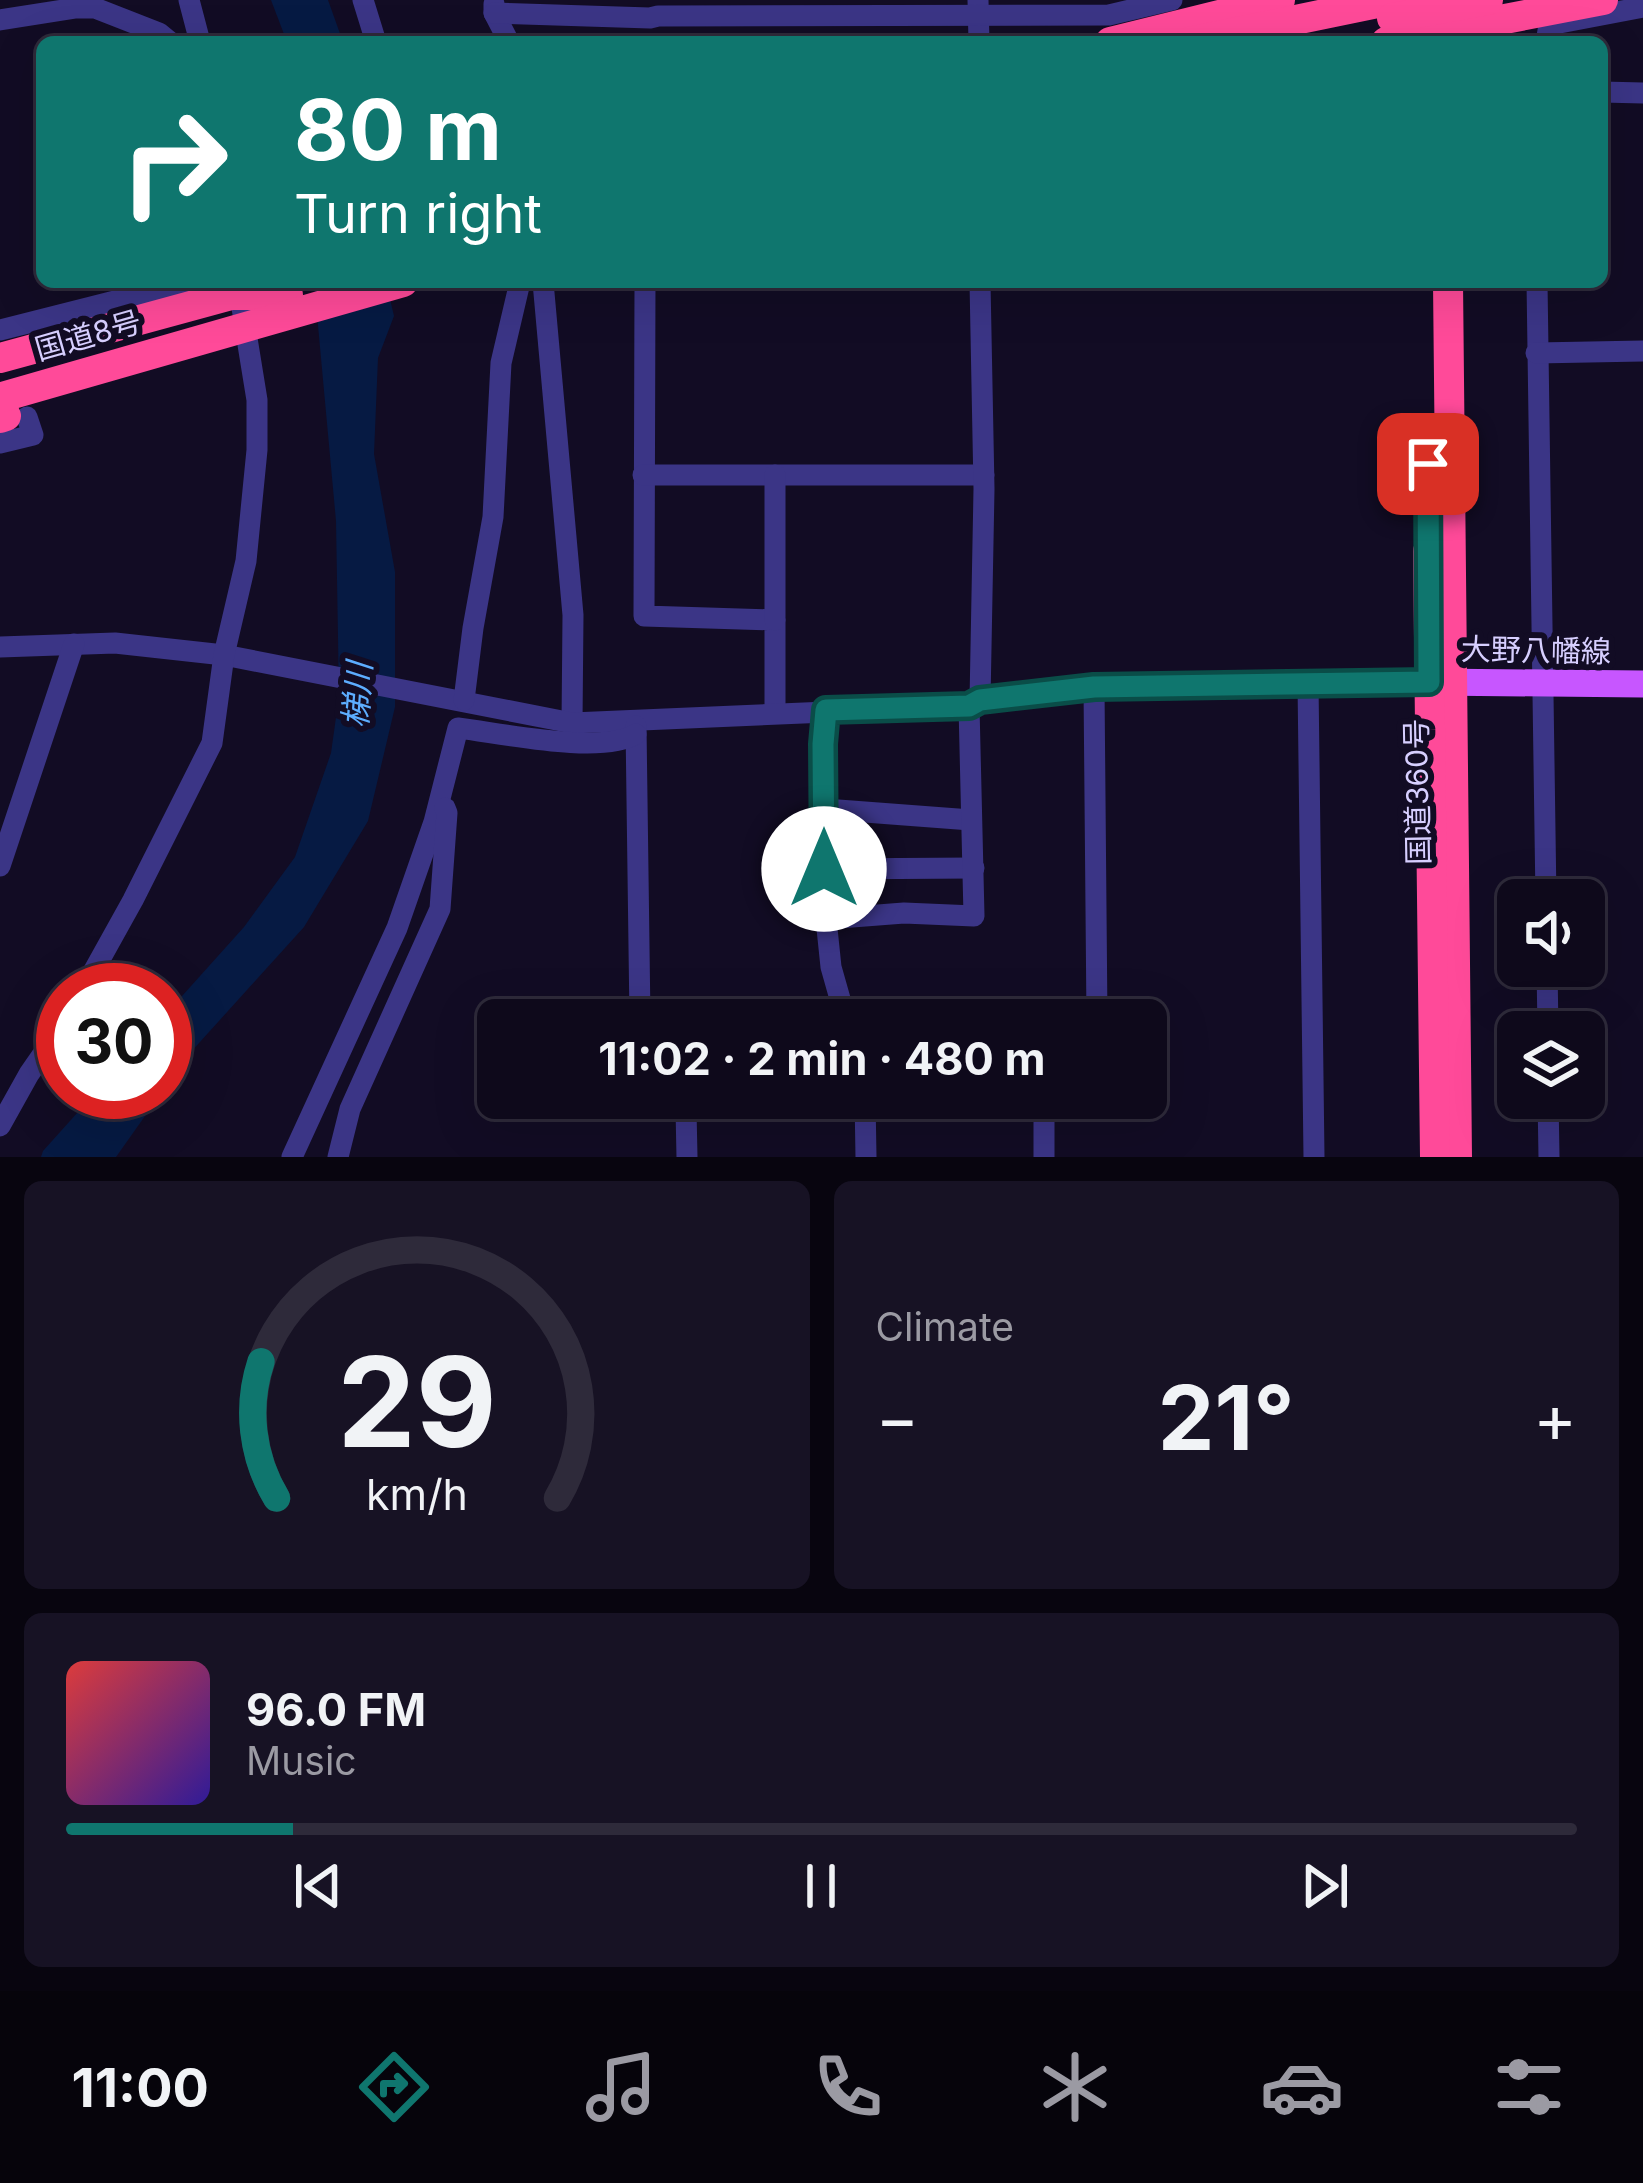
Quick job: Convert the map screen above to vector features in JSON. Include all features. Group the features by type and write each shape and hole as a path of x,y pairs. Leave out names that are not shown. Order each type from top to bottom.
{"highway":[{"path":"1134,36 1280,0"},
{"path":"1441,0 1453,28"},
{"path":"1234,36 1488,0"},
{"path":"1307,36 1390,15 1453,28 1604,0"},
{"name":"国道8号","path":"294,304 322,288"},
{"name":"国道8号","path":"3,385 294,304 373,288"},
{"name":"国道360号","path":"1427,288 1457,1157"},
{"name":"国道360号","path":"1435,1157 1448,288"}],"main road":[{"name":"大野八幡線","path":"1440,682 1643,684"}],"street":[{"path":"189,0 198,36"},
{"path":"363,0 374,36"},
{"path":"506,36 494,6 655,11 978,8 1109,15 1172,0"},
{"path":"1547,36 1549,25 1643,7"},
{"path":"0,20 95,8 163,36"},
{"path":"1608,92 1643,93"},
{"path":"3,385 57,316 167,288"},
{"path":"98,963 212,743 246,560 257,451 257,400 239,288"},
{"path":"458,700 493,518 501,363 519,288"},
{"path":"544,288 573,615 572,723"},
{"path":"645,288 644,616 775,620"},
{"path":"826,919 974,916 970,820 984,475 980,288"},
{"path":"1537,288 1546,879"},
{"path":"1536,353 1643,351"},
{"path":"643,475 984,475"},
{"path":"775,475 775,713"},
{"path":"0,647 115,643 229,656 572,723 636,727 775,713 975,703 1094,687 1440,682"},
{"path":"0,866 5,838 74,644"},
{"path":"1308,683 1314,1157"},
{"path":"1094,687 1097,999"},
{"path":"826,710 826,919 840,999"},
{"path":"300,1151 422,862 458,728 591,744 625,741 636,727"},
{"path":"636,727 640,999"},
{"path":"338,1157 350,1109 440,908 447,813 441,798"},
{"path":"825,809 970,820"},
{"path":"824,869 974,868"},
{"path":"0,1126 36,1064"},
{"path":"686,1119 687,1157"},
{"path":"865,1119 866,1157"},
{"path":"1044,1119 1044,1157"},
{"path":"1548,1119 1549,1157"}],"water":[{"path":"271,0 328,0 341,36 285,36"},
{"name":"梯川","path":"315,288 387,288 394,316 378,358 374,454 395,572 395,707 368,821 304,927 192,1051 192,985 244,927 295,857 331,753 339,696 336,521"},
{"path":"72,1119 143,1119 116,1157 41,1157"}],"route":[{"path":"824,869 826,710 969,706 980,700 1094,687 1429,682 1428,464"}]}
